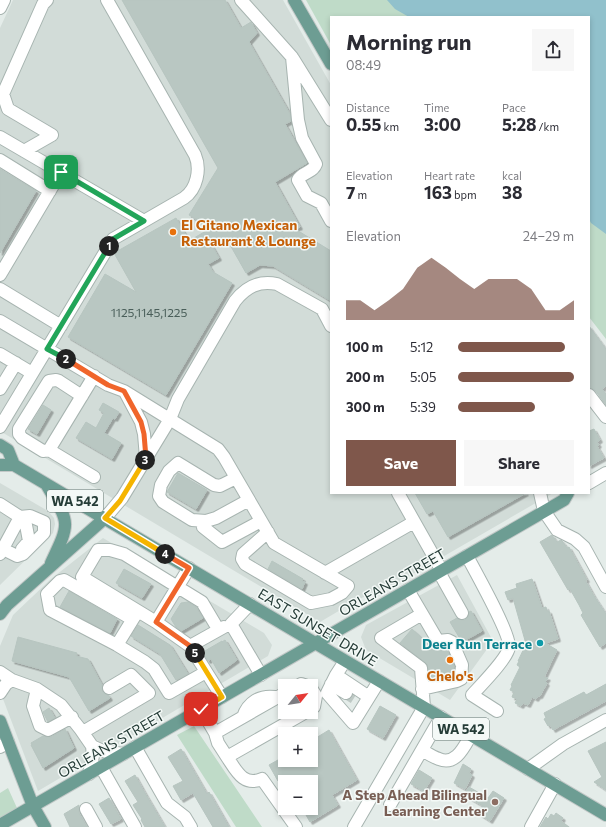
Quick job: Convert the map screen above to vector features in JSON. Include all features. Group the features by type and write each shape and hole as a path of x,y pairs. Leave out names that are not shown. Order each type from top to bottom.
{"main road":[{"path":"294,0 330,62"},
{"path":"0,445 8,450 14,465"},
{"name":"EAST SUNSET DRIVE","path":"0,465 14,465 46,483 606,815"},
{"path":"46,483 63,512 66,524 64,535 49,567"},
{"name":"ORLEANS STREET","path":"0,825 564,500 567,494"},
{"path":"0,614 6,605 91,532 105,518"},
{"path":"0,721 4,744 33,806 45,827"}],"street":[{"path":"0,8 4,0"},
{"path":"24,151 52,135 8,109 3,94 43,4 48,0"},
{"path":"0,427 113,239 188,196 196,180 197,162 195,155 108,0"},
{"path":"241,0 292,57 330,118"},
{"path":"292,57 296,108 302,138 316,164 313,169 298,180 307,196 321,204 330,219"},
{"path":"0,136 144,221"},
{"path":"0,160 50,191"},
{"path":"0,276 61,172"},
{"path":"105,518 120,501 170,419 178,399 235,301 245,290 253,285 271,282 282,286 322,309 330,324"},
{"path":"0,289 60,326"},
{"path":"0,320 108,385 124,391 218,449 236,478 268,532 274,543 348,586 342,593 331,599 311,603 245,564 242,559 243,554 268,532"},
{"path":"0,354 32,373"},
{"path":"0,389 16,363"},
{"path":"49,450 94,376"},
{"path":"82,396 59,381 49,381 19,429 19,434 22,438 43,451 49,450 94,477"},
{"path":"124,391 141,422 144,434 146,458"},
{"path":"590,396 606,417"},
{"path":"236,478 220,486 214,485 178,463 169,470 161,485 159,496 163,502 192,520 206,521 216,518 249,500"},
{"path":"590,483 605,477"},
{"path":"399,494 462,613"},
{"path":"540,494 544,511 557,530 575,539 584,547 606,587"},
{"path":"0,504 20,518 26,525 30,541 20,551 3,549"},
{"path":"30,516 44,522 44,533 23,554 17,556 3,549 20,518 30,516"},
{"path":"206,521 203,527 222,542 261,521"},
{"path":"325,573 414,522"},
{"path":"135,615 82,577 98,550 110,550 124,554 178,586 202,602 218,629"},
{"path":"467,556 506,632 510,647 504,658 472,695 497,711"},
{"path":"156,622 189,568"},
{"path":"206,672 169,693 154,669 117,645 50,610 47,594 60,581 64,580 135,615 156,622 190,646 222,697"},
{"path":"408,590 438,642 448,640 452,642 462,665 461,679 444,685 422,688"},
{"path":"190,646 218,629 231,624 250,604"},
{"path":"354,827 424,707 421,668 381,638 422,614"},
{"path":"117,645 135,615"},
{"path":"231,624 261,675"},
{"path":"345,661 327,693 353,723 358,698 379,680"},
{"path":"0,672 12,680 38,689 61,704 92,746 93,756 89,774"},
{"path":"83,732 149,692 131,675 109,688"},
{"path":"0,693 6,684 12,680"},
{"path":"333,680 358,698"},
{"path":"333,680 358,698"},
{"path":"38,689 33,706 40,726 48,730 72,717"},
{"path":"215,733 243,717 247,708 252,702 264,697 278,695"},
{"path":"201,709 215,733 218,743 240,776 246,780 254,782 262,779 296,827"},
{"path":"390,805 441,717"},
{"path":"227,757 294,719"},
{"path":"528,769 563,744 606,720"},
{"path":"422,750 439,759 450,760 460,755 471,735"},
{"path":"92,746 103,751 123,754"},
{"path":"135,747 167,803 185,816 191,827"},
{"path":"101,767 135,827"},
{"path":"531,827 554,784"},
{"path":"86,809 96,827"}],"shaded area":[{"path":"13,0 283,0 330,83 330,494 551,494 394,585 359,599 320,622 0,431 0,28"},
{"path":"0,483 48,511 54,518 55,524 53,533 0,585"},
{"path":"103,538 264,633 272,645 268,656 38,791 0,691 0,646 13,615 51,579"},
{"path":"457,575 493,641 450,700 366,650 361,637 366,625"}],"green space":[{"path":"306,0 606,0 606,339 590,318 590,16 330,16 330,43"},
{"path":"194,726 262,827 236,827 177,735"},
{"path":"8,788 17,808 0,818 0,793"}],"water":[{"path":"387,0 606,0 606,234 590,221 590,16 407,16 395,9"}],"building":[{"path":"122,0 225,0 241,28 251,22 257,33 249,42 290,114 291,121 285,124 307,163 275,182 300,227 295,229 330,250 330,300 273,266 260,265 246,273 229,243 211,244 219,258 208,264 213,272 232,283 166,395 68,337 105,274 136,292 114,253 176,218 189,241 211,228 189,215 218,168"},
{"path":"0,169 36,191 0,253"},
{"path":"590,327 606,349 606,386 602,389 606,394 606,405 595,390 590,388"},
{"path":"103,403 119,412 115,419 113,418 104,433 121,443 112,459 76,438 86,422 96,428 104,413 99,410"},
{"path":"43,405 51,410 37,434 28,429"},
{"path":"594,429 600,440 597,442 599,445 597,446 604,458 590,465 590,431"},
{"path":"178,473 207,490 196,509 167,492"},
{"path":"416,494 524,494 448,537 433,511 427,514"},
{"path":"552,535 557,542 561,540 567,548 569,547 587,580 585,580 606,614 606,643 600,647 581,615 583,613 570,589 568,590 540,542"},
{"path":"272,561 303,579 302,581 305,582 302,589 268,569"},
{"path":"124,569 151,584 142,598 116,583"},
{"name":"Deer Run Terrace","path":"532,579 542,608 546,607 547,611 549,611 558,639 545,643 557,650 544,677 548,678 545,682 547,683 540,696 536,699 532,697 528,705 523,703 521,706 515,703 517,699 512,697 514,692 510,690 520,667 517,665 518,661 526,644 513,598 508,600 505,592 517,588 516,584"},
{"path":"69,591 117,619 110,633 60,607"},
{"path":"188,602 196,607 203,618 181,631 176,627 171,619 181,603"},
{"path":"471,611 482,631 462,642 450,622 457,618 465,620"},
{"path":"138,625 170,645 188,674 176,680 160,654 131,636"},
{"path":"412,629 437,651 447,650 454,666 454,674 429,680 427,664 400,643"},
{"path":"18,637 77,653 76,656 88,659 102,685 102,691 110,698 89,711 69,677 12,661"},
{"path":"225,640 237,660 219,673 211,659 208,661 203,652"},
{"path":"606,684 606,701 553,730 550,725 548,726 544,719 546,718 544,713 584,692 586,695"},
{"path":"380,706 396,715 383,738 367,729"},
{"path":"49,708 55,718 48,722 43,712"},
{"path":"65,729 74,748 43,768 31,743 43,736 51,737"},
{"path":"329,730 357,780 332,795 338,805 310,822 306,815 318,815 318,775 278,775 278,781 269,765 278,760 278,767 318,767 318,737"},
{"path":"606,742 606,790 594,782 602,777 588,751"},
{"path":"181,749 207,794 209,792 229,827 213,827 193,793 181,800 173,786 183,781 168,757"},
{"path":"463,764 471,769 469,773 472,775 465,789 454,783"},
{"path":"419,770 432,778 424,791 411,784"},
{"path":"135,775 165,827 145,827 133,805 138,802 125,781"},
{"path":"469,787 488,798 493,791 504,798 490,821 479,814 483,806 464,795"},
{"path":"109,798 121,819 111,824 99,804"},
{"path":"79,805 79,813 87,827 70,827 64,814"},
{"path":"556,813 563,818 561,821 569,827 540,827 546,817 548,819 551,814 554,816"}],"tunnel":[{"path":"346,693 354,698"}],"place":[{"name":"El Gitano Mexican Restaurant & Lounge","path":"173,232"},
{"name":"Deer Run Terrace","path":"540,643"},
{"name":"Chelo's","path":"450,660"},
{"name":"A Step Ahead Bilingual Learning Center","path":"495,802"}],"route":[{"path":"61,172 144,221 113,239 47,349 108,385 124,391 141,422 144,434 146,458 120,501 105,518 189,568 156,622 190,646 222,697 201,709"}]}
